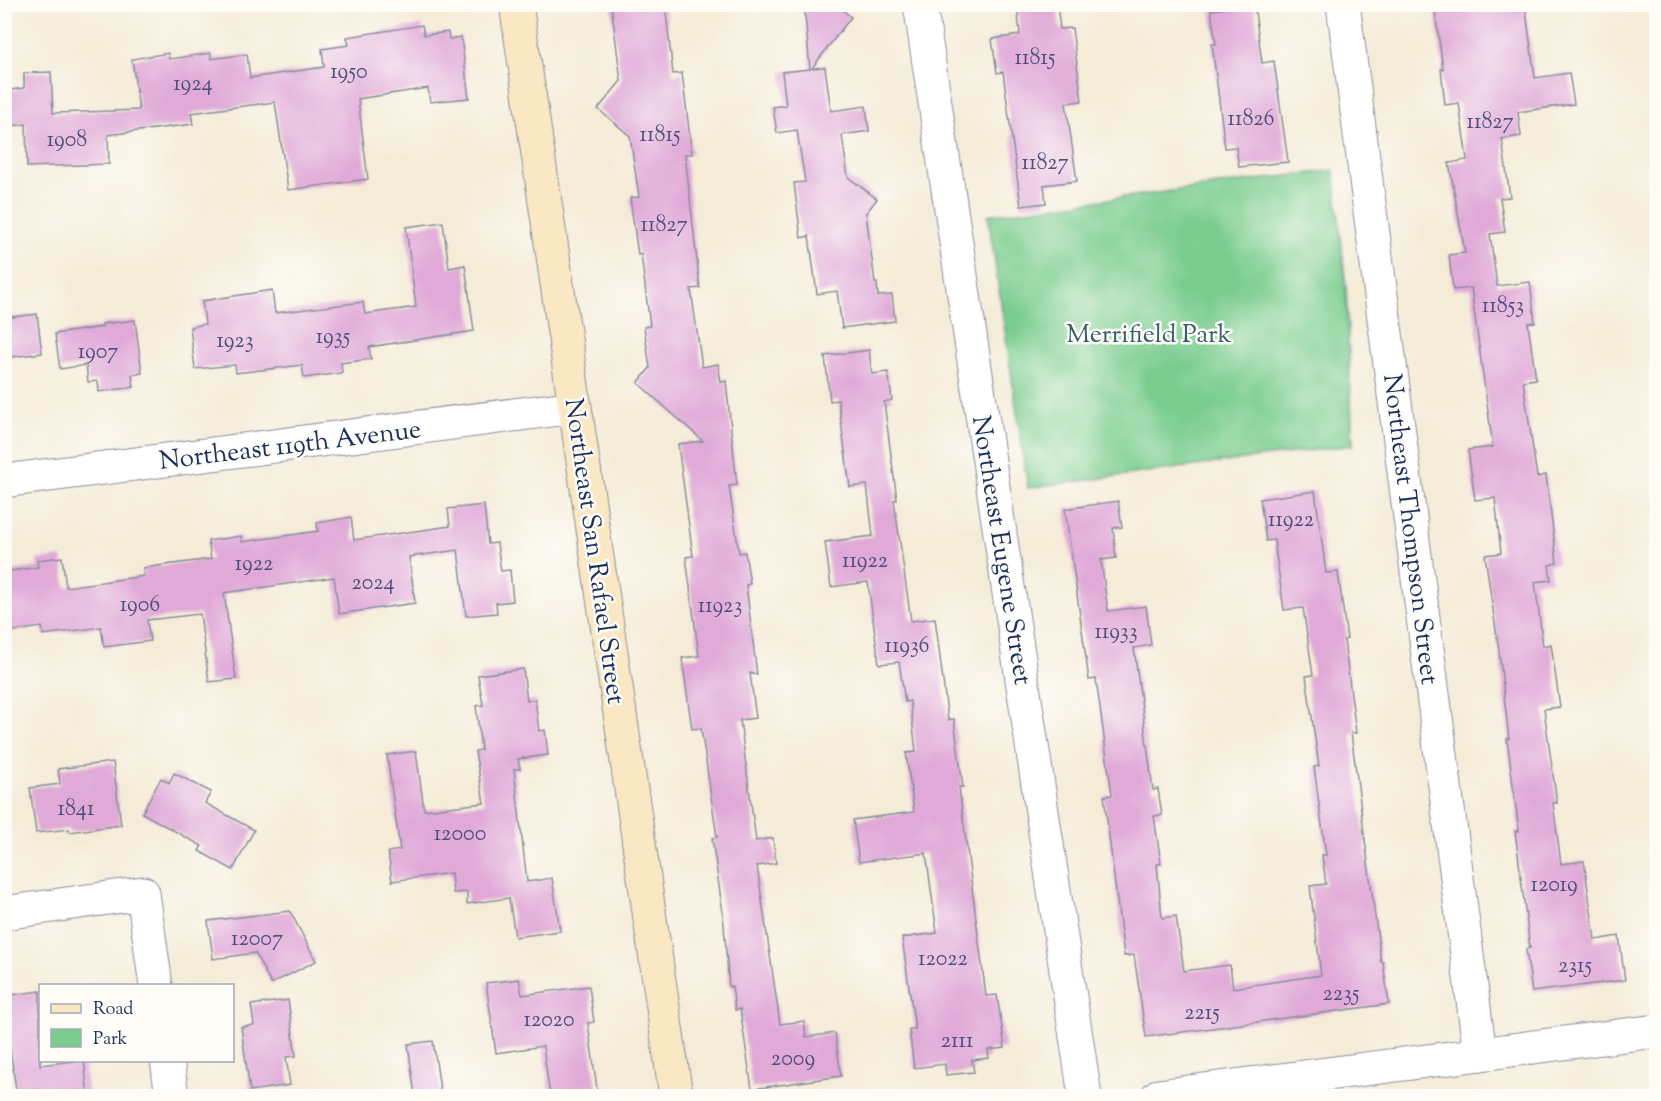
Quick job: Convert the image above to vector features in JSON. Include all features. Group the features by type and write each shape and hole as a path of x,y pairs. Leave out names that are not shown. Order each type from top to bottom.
{"street":[{"name":"Northeast San Rafael Street","path":"516,4 675,1096"},
{"name":"Northeast Eugene Street","path":"920,4 1084,1096"},
{"name":"Northeast Thompson Street","path":"1343,4 1480,1054"},
{"name":"Northeast 119th Avenue","path":"4,481 575,407"},
{"path":"4,913 143,893 156,984"},
{"path":"1158,1096 1656,1031"},
{"path":"167,1062 172,1096"}],"green space":[{"name":"Merrifield Park","path":"1334,170 1346,288 1353,445 1028,488 988,215"}],"building":[{"path":"611,4 665,4 673,74 682,73 692,154 685,154 700,288 691,289 702,367 718,364 721,382 726,381 737,485 729,486 739,553 745,552 750,584 746,585 757,675 750,673 756,718 740,720 756,841 773,838 776,863 757,866 780,1024 804,1021 806,1037 835,1033 841,1076 752,1089 740,1009 735,1010 732,986 729,987 723,913 712,838 717,837 701,728 692,729 682,658 699,656 686,557 693,556 678,444 703,441 638,383 650,368 644,327 650,326 641,254 638,255 630,198 639,197 630,136 598,109 621,81"},
{"path":"804,4 835,4 851,17 812,68 825,67 831,111 866,106 869,131 842,135 848,177 877,199 866,213 875,283 877,283 878,296 892,295 895,321 842,328 837,291 817,294 809,236 801,238 794,183 805,182 797,130 777,133 773,107 786,105 782,72 810,69"},
{"path":"1017,4 1057,4 1060,29 1072,28 1082,101 1066,103 1077,181 1044,185 1046,203 1021,206 1003,72 997,73 992,39 1020,35"},
{"path":"1254,4 1262,63 1274,61 1288,162 1239,167 1236,147 1225,148 1212,44 1216,44 1211,10"},
{"path":"1434,4 1525,4 1535,78 1569,73 1574,104 1518,112 1521,136 1502,139 1510,197 1500,198 1505,232 1490,234 1497,286 1530,282 1535,322 1528,323 1536,379 1523,381 1537,477 1546,475 1557,563 1549,565 1551,580 1535,582 1543,646 1551,644 1560,707 1544,709 1557,803 1553,803 1561,864 1584,861 1595,940 1619,936 1625,980 1532,992 1526,949 1530,948 1515,831 1519,831 1499,651 1485,555 1501,553 1495,498 1475,500 1468,450 1493,447 1471,288 1453,290 1449,255 1465,253 1449,163 1467,160 1459,103 1445,105 1441,69 1443,69"},
{"path":"422,25 424,35 448,32 449,39 461,37 469,98 430,102 428,88 358,99 368,179 288,190 275,102 191,113 193,124 108,135 109,164 27,167 26,124 4,127 4,91 24,88 24,73 51,72 53,113 139,110 132,59 168,53 169,59 211,53 211,59 247,54 250,78 324,67 322,49 349,45 347,37"},
{"path":"443,222 449,268 465,265 474,331 369,347 371,359 341,363 342,373 304,378 302,365 236,373 235,365 195,369 190,327 205,324 202,301 272,290 275,313 363,302 365,314 416,307 406,227"},
{"path":"37,314 42,353 4,358 4,318"},
{"path":"135,320 142,373 132,375 134,387 99,392 98,381 88,382 86,365 60,369 55,334"},
{"path":"869,350 872,374 888,372 892,400 884,402 897,500 894,500 911,621 935,618 948,720 954,719 963,787 959,787 986,996 997,995 1005,1048 988,1050 989,1058 972,1060 974,1072 946,1075 945,1064 914,1068 909,1029 915,1029 902,938 937,933 926,853 859,862 853,820 914,812 906,753 916,752 910,701 905,702 899,662 879,664 868,582 831,587 825,542 873,536 867,485 850,487 838,400 830,401 825,356"},
{"path":"1315,491 1326,573 1338,572 1356,733 1351,733 1381,962 1383,962 1389,1004 1146,1037 1134,955 1124,956 1104,796 1112,795 1096,679 1089,680 1065,509 1118,501 1122,527 1113,528 1116,558 1101,560 1108,611 1146,606 1151,645 1134,648 1153,790 1158,789 1162,815 1154,816 1161,864 1157,864 1162,918 1176,916 1184,971 1230,965 1233,988 1321,975 1310,886 1326,884 1322,855 1326,855 1314,767 1319,766 1306,676 1313,675 1303,608 1284,610 1274,540 1266,541 1260,499"},
{"path":"484,505 488,544 497,543 501,571 510,570 513,601 496,603 497,613 466,616 458,550 409,557 415,603 339,614 334,577 224,593 236,679 209,682 200,614 147,620 150,641 104,647 101,627 43,635 42,627 7,632 4,617 4,572 38,567 37,560 62,557 66,587 144,576 143,568 211,559 208,541 241,536 242,542 318,531 317,523 351,517 354,540 450,526 448,509"},
{"path":"523,669 527,701 535,699 539,731 545,730 548,755 518,759 520,769 514,769 527,882 552,878 560,931 515,937 509,898 467,904 467,892 453,893 451,873 392,881 388,852 400,850 387,755 416,751 424,810 484,803 475,751 481,750 476,706 483,705 478,675"},
{"path":"113,762 121,825 70,832 69,829 36,833 30,788 60,784 58,769"},
{"path":"174,773 211,792 205,803 254,830 233,870 199,851 202,846 142,813 161,778 169,783"},
{"path":"290,911 316,961 271,984 255,953 213,959 208,921"},
{"path":"519,979 522,995 589,986 594,1022 588,1023 598,1096 550,1096 543,1046 496,1053 486,983"},
{"path":"39,991 40,1065 84,1062 88,1096 17,1096 8,1036 4,1037 4,996"},
{"path":"288,1000 296,1056 286,1057 290,1085 250,1091 241,1027 254,1025 251,1005"},
{"path":"433,1041 441,1096 415,1096 408,1044"}]}
